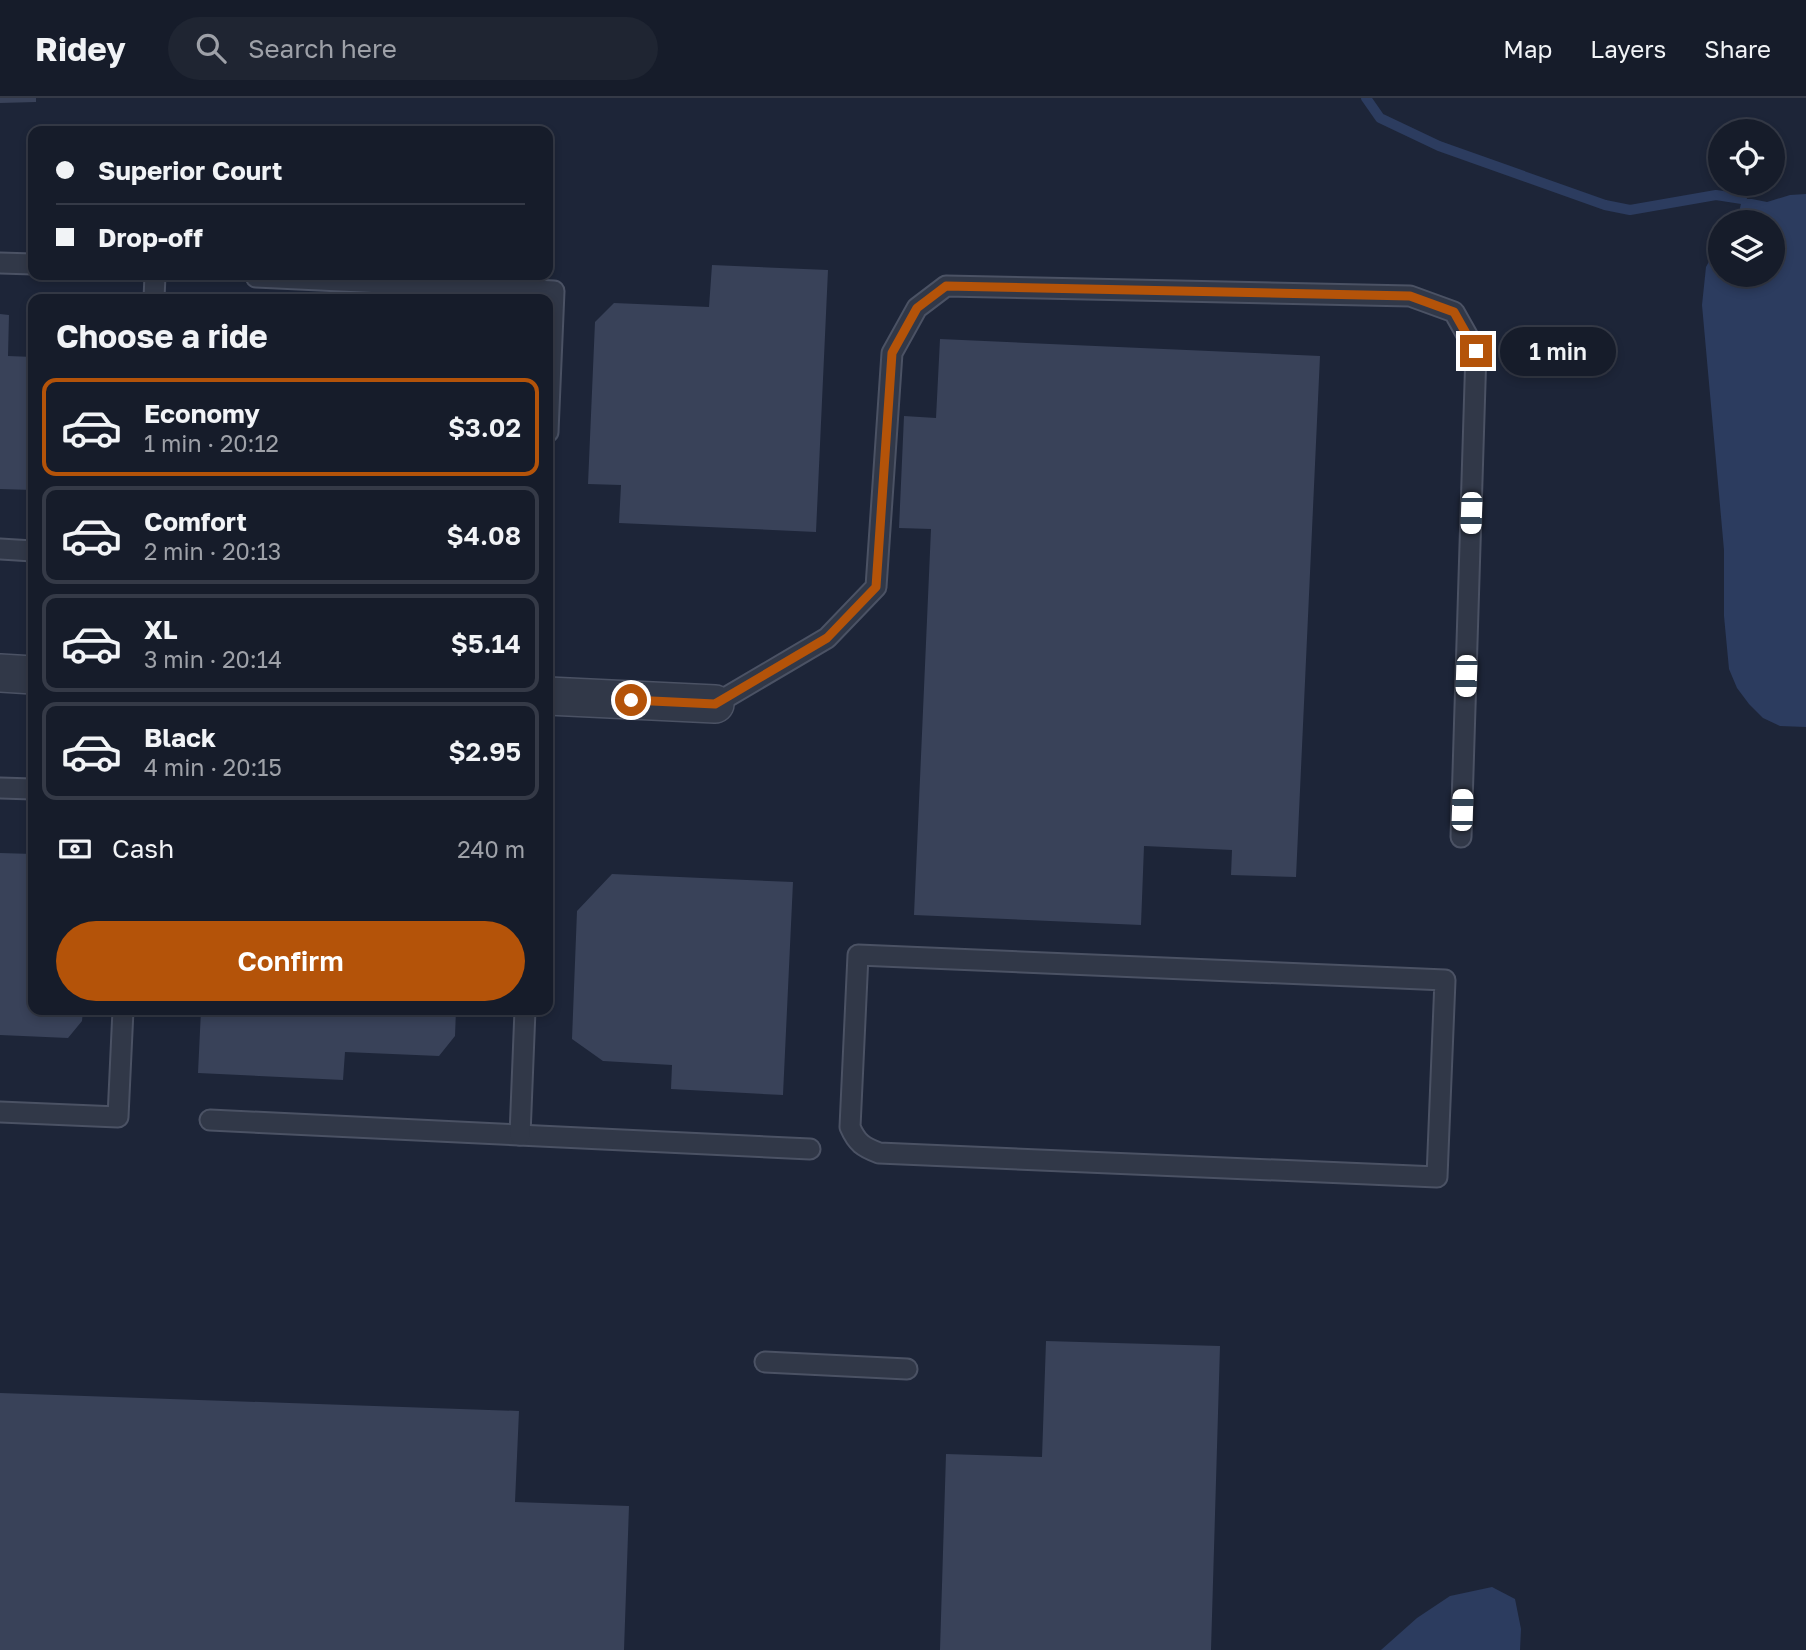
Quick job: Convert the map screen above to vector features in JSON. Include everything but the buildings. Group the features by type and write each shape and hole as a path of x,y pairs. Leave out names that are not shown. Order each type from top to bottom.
{"street":[{"path":"0,673 28,674"},
{"path":"553,696 715,704"}],"lane":[{"path":"0,263 28,264"},
{"path":"321,280 554,291 553,314"},
{"path":"715,704 827,638 876,587 892,353 917,308 946,286 1410,296 1454,312 1476,351 1461,838"},
{"path":"0,549 28,551"},
{"path":"0,788 28,789"},
{"path":"858,955 1445,980 1437,1177 879,1153 855,1140 850,1126 858,955"},
{"path":"0,1112 118,1117 122,1015"},
{"path":"520,1135 525,1015"},
{"path":"210,1121 810,1150"},
{"path":"765,1362 906,1369"}],"water":[{"path":"1806,194 1806,727 1780,726 1763,718 1737,688 1729,669 1724,616 1724,550 1702,305 1708,263 1708,287 1785,287 1785,210 1740,208 1742,199 1767,202 1790,195"},
{"path":"1492,1587 1515,1599 1521,1629 1520,1650 1381,1650 1417,1618 1450,1596"}],"waterway":[{"path":"1366,98 1380,118 1439,146 1605,205 1630,210 1716,195 1742,199"}],"route":[{"path":"631,700 715,704 827,638 876,587 892,353 917,308 946,286 1410,296 1454,312 1476,351"}]}
